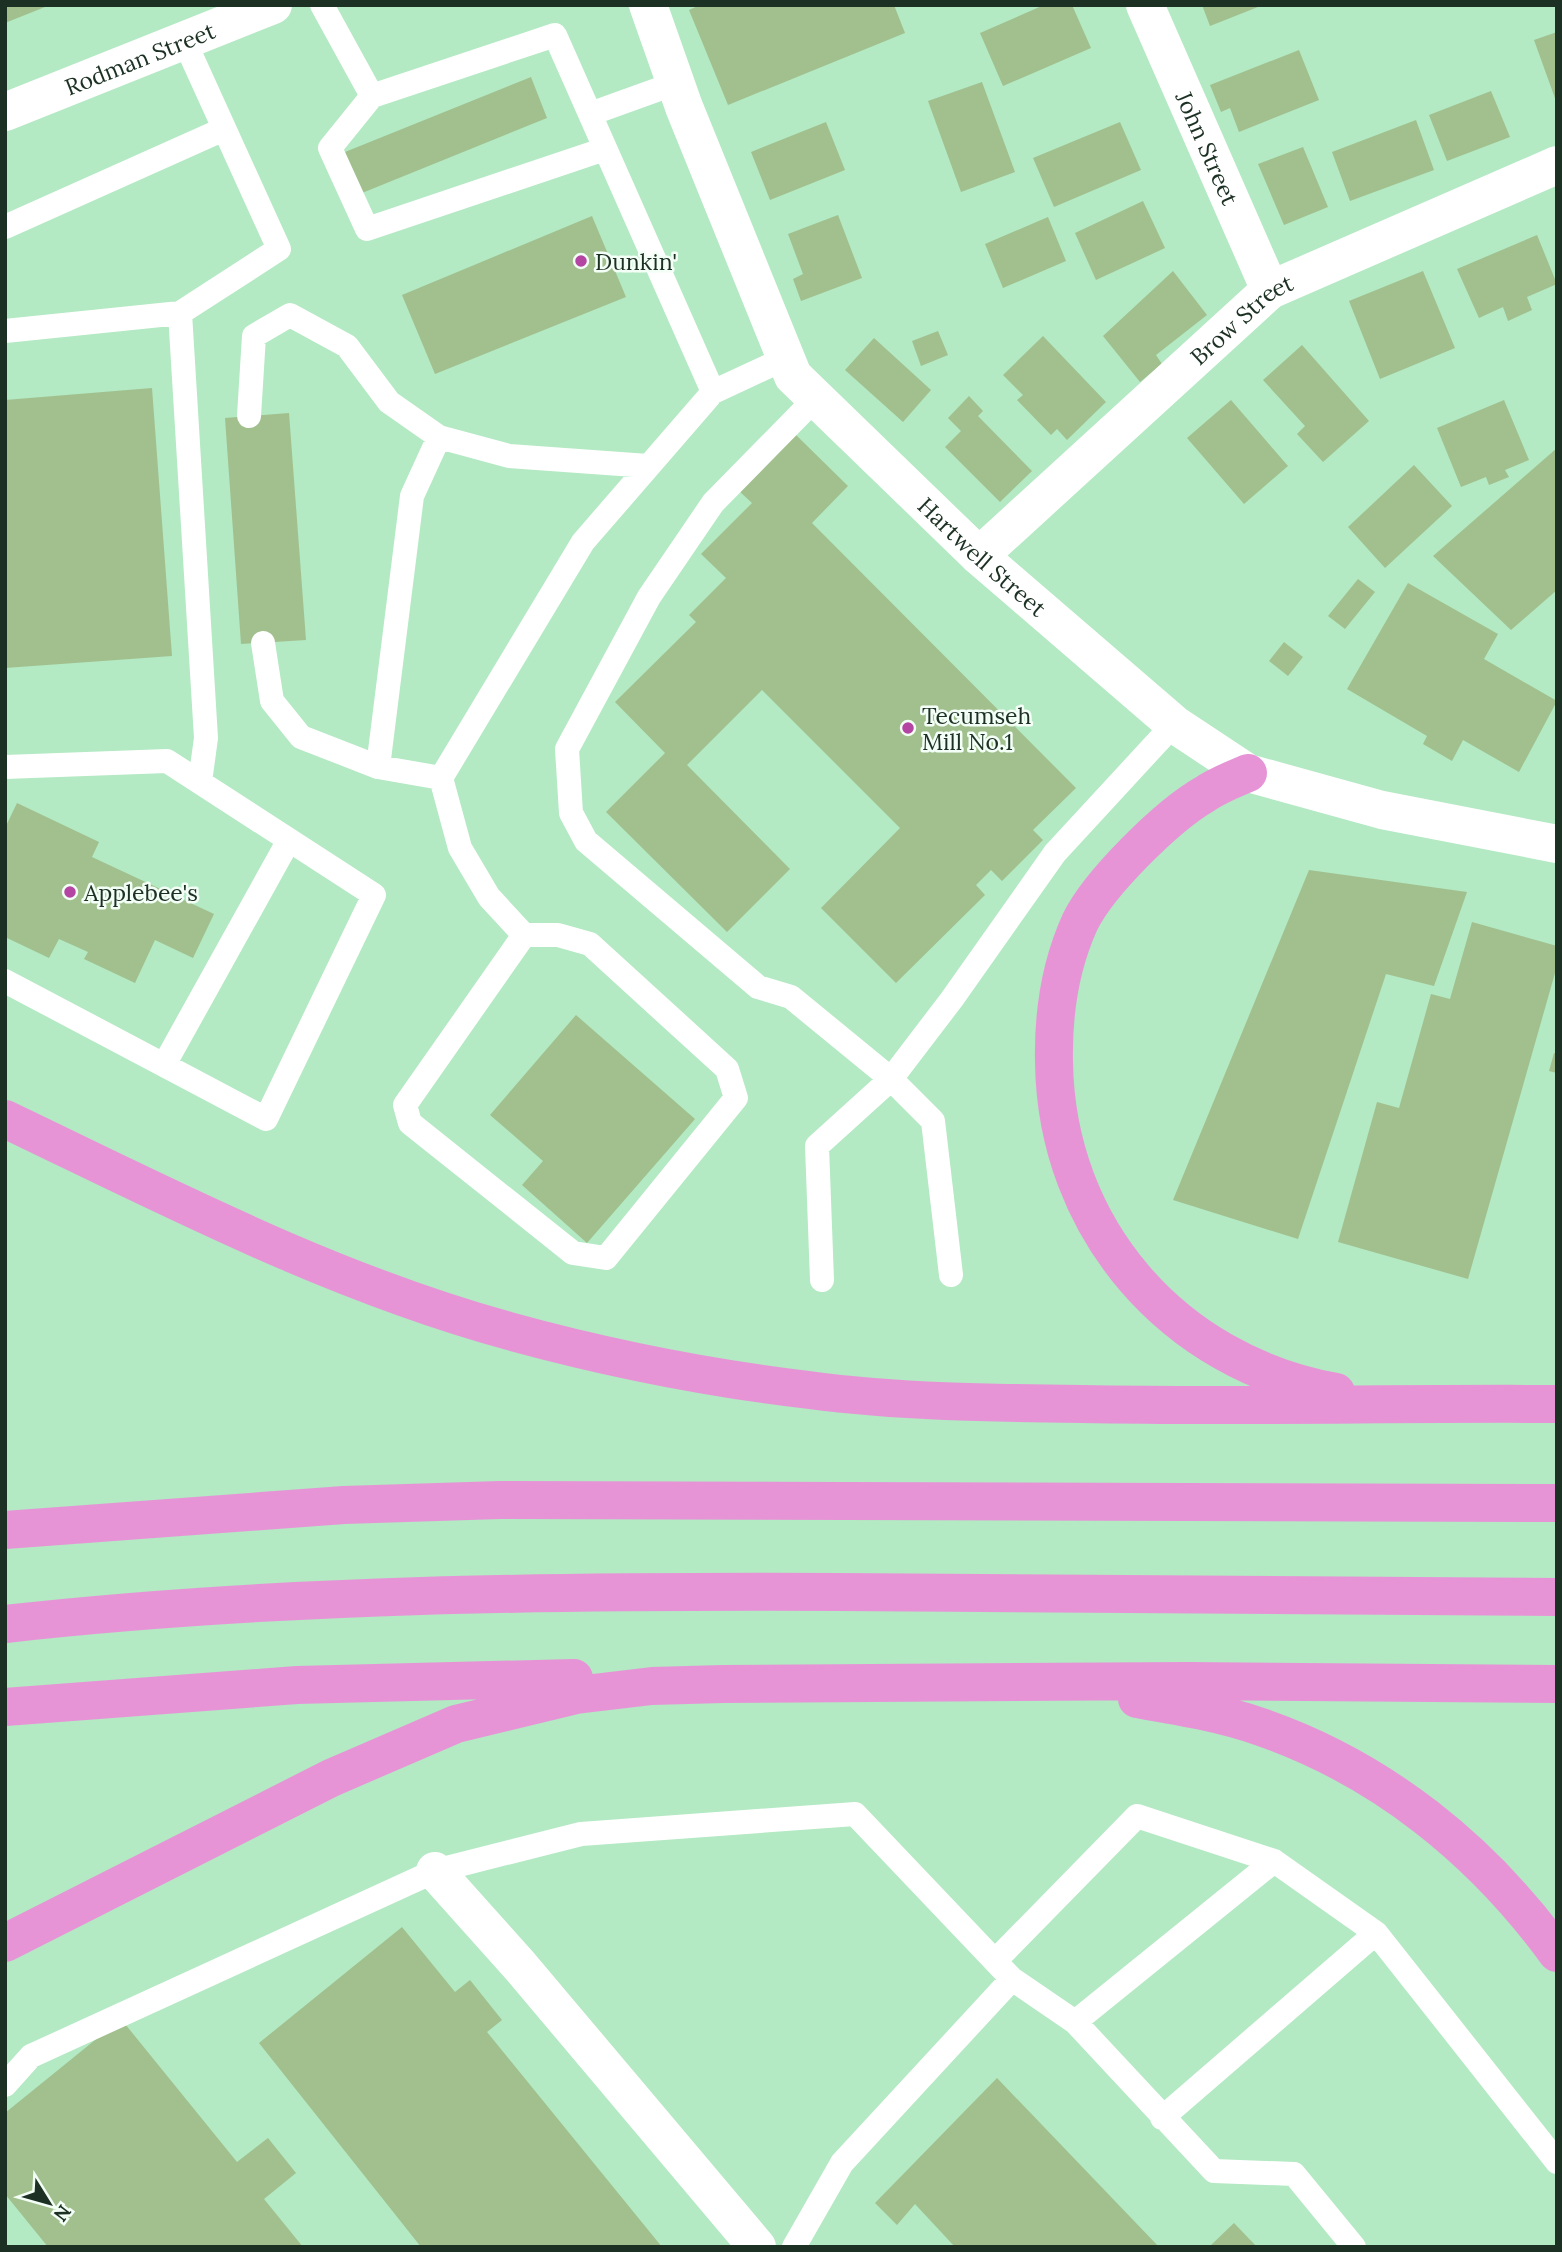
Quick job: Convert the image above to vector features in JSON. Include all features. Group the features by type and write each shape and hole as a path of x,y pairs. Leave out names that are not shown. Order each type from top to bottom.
{"highway":[{"path":"1248,773 1205,793 1169,821 1103,888 1081,920 1067,957 1053,1037 1057,1111 1065,1147 1087,1207 1117,1257 1154,1300 1198,1338 1244,1363 1303,1385 1359,1396 1422,1403"},
{"path":"5,1119 223,1225 365,1284 509,1331 658,1366 811,1391 938,1401 1266,1407 1422,1403 1557,1404"},
{"path":"5,1126 58,1144"},
{"path":"5,1530 288,1508 500,1500 1557,1503"},
{"path":"5,1624 199,1607 505,1594 1125,1592 1557,1597"},
{"path":"5,1707 212,1690 379,1681 548,1678 723,1684"},
{"path":"5,1943 331,1778 456,1724 576,1695 652,1686 723,1684 1188,1681 1557,1684"},
{"path":"1017,1684 1135,1699 1218,1715 1260,1726 1333,1758 1406,1801 1440,1826 1501,1884 1557,1953"},
{"path":"5,1933 64,1913"}],"main road":[{"name":"Rodman Street","path":"5,112 273,5"},
{"name":"Hartwell Street","path":"648,5 676,83 793,376 979,556 1174,724 1248,773 1382,810 1557,844"},
{"name":"John Street","path":"1145,5 1270,290"},
{"name":"Brow Street","path":"979,556 1270,290 1557,165"},
{"path":"435,1871 520,1966 757,2247"}],"lane":[{"path":"322,5 372,96"},
{"path":"605,149 367,229 330,148 372,96 555,35 713,392"},
{"path":"5,331 180,313 279,249 184,40"},
{"path":"590,114 676,83"},
{"path":"5,228 225,129"},
{"path":"180,313 206,738 200,782"},
{"path":"249,416 254,336 290,314 346,346 389,402 439,437 509,456 648,466"},
{"path":"524,935 405,1105 410,1124 573,1253 606,1258 736,1098 727,1069 590,944 558,935 524,935 489,897 460,848 441,778 583,542 713,392 786,358"},
{"path":"816,398 713,503 649,597 567,749 571,813 586,841 758,987 790,998 891,1079 933,1121 951,1275"},
{"path":"378,767 412,496 439,437"},
{"path":"263,643 272,701 301,737 378,767 441,778"},
{"path":"822,1280 817,1146 891,1079 952,999 1055,853 1174,724"},
{"path":"5,767 167,761 374,895 266,1119 5,981"},
{"path":"164,1065 289,840"},
{"path":"5,2085 31,2056 435,1871 582,1834 855,1814 1012,1979 1075,2022 1214,2171 1294,2174 1354,2247"},
{"path":"995,1961 1137,1816 1274,1861 1376,1933 1557,2162"},
{"path":"1075,2022 1274,1861"},
{"path":"1162,2118 1376,1933"},
{"path":"794,2247 842,2163 1012,1979"}],"building":[{"path":"5,5 50,5 5,23"},
{"path":"700,5 894,5 905,33 728,105 689,10"},
{"path":"1044,5 1072,5 1091,48 1003,86 980,33"},
{"path":"1202,5 1263,5 1210,26"},
{"path":"1557,32 1557,101 1556,101 1534,40"},
{"path":"1299,50 1319,100 1239,132 1230,108 1221,112 1210,85"},
{"path":"531,77 547,118 362,193 345,152"},
{"path":"982,82 1015,172 961,192 928,101"},
{"path":"1491,91 1510,137 1447,161 1429,115"},
{"path":"1416,120 1434,170 1350,201 1332,152"},
{"path":"826,122 845,170 770,200 751,152"},
{"path":"1120,122 1141,170 1054,207 1033,158"},
{"path":"1303,147 1328,207 1284,225 1258,164"},
{"path":"1143,201 1165,248 1096,280 1075,233"},
{"path":"838,215 862,278 801,301 793,279 803,274 788,234"},
{"path":"592,216 626,297 435,374 402,295"},
{"path":"1048,217 1066,261 1003,288 985,244"},
{"path":"1537,235 1557,284 1527,297 1532,310 1508,321 1503,307 1479,318 1457,269"},
{"path":"1173,271 1207,315 1156,355 1162,364 1140,382 1103,336"},
{"path":"1423,271 1455,348 1380,379 1349,301"},
{"path":"938,331 948,355 921,366 912,341"},
{"path":"1043,336 1106,402 1067,440 1057,429 1051,435 1017,400 1023,395 1003,375"},
{"path":"874,338 931,390 903,422 845,370"},
{"path":"1302,345 1369,421 1323,462 1297,434 1305,426 1263,380"},
{"path":"152,388 172,656 5,668 5,400"},
{"path":"969,396 983,411 978,416 1032,471 1000,502 945,447 961,431 948,418"},
{"path":"1231,400 1288,466 1244,504 1187,438"},
{"path":"1504,400 1529,460 1505,470 1509,477 1489,485 1486,477 1461,487 1437,428"},
{"path":"289,413 306,640 241,644 225,418"},
{"name":"Tecumseh Mill No.1","path":"795,434 848,486 812,523 1076,788 1033,830 1043,840 1002,881 991,870 976,885 985,895 896,983 821,908 900,828 762,690 687,765 790,869 727,932 606,812 665,753 615,702 696,622 689,615 726,578 701,554 752,503 738,490"},
{"path":"1557,448 1557,590 1511,630 1433,556"},
{"path":"1414,465 1452,506 1385,568 1348,527"},
{"path":"1358,579 1375,592 1345,629 1328,616"},
{"path":"1408,583 1498,634 1484,659 1557,701 1519,772 1463,740 1452,761 1423,744 1427,736 1347,689"},
{"path":"1284,642 1303,657 1288,676 1269,661"},
{"path":"17,803 99,842 92,857 214,914 193,958 155,940 135,983 84,959 88,952 59,939 49,958 5,937 5,828"},
{"path":"1309,870 1467,892 1434,986 1386,974 1298,1239 1173,1200"},
{"path":"1472,922 1557,946 1557,966 1468,1279 1338,1242 1377,1102 1399,1108 1431,994 1450,999"},
{"path":"576,1015 695,1119 587,1243 522,1185 543,1161 490,1115"},
{"path":"1554,1053 1557,1054 1557,1073 1549,1071"},
{"path":"402,1927 455,1992 470,1980 502,2020 487,2032 662,2247 421,2247 259,2043"},
{"path":"121,2019 237,2162 268,2138 296,2173 264,2199 303,2247 48,2247 5,2194 5,2113"},
{"path":"997,2078 1159,2247 955,2247 915,2204 897,2225 875,2203"},
{"path":"1234,2223 1257,2247 1209,2247"}],"place":[{"name":"Dunkin'","path":"581,261"},
{"name":"Tecumseh Mill No.1","path":"908,728"},
{"name":"Applebee's","path":"70,892"}]}
